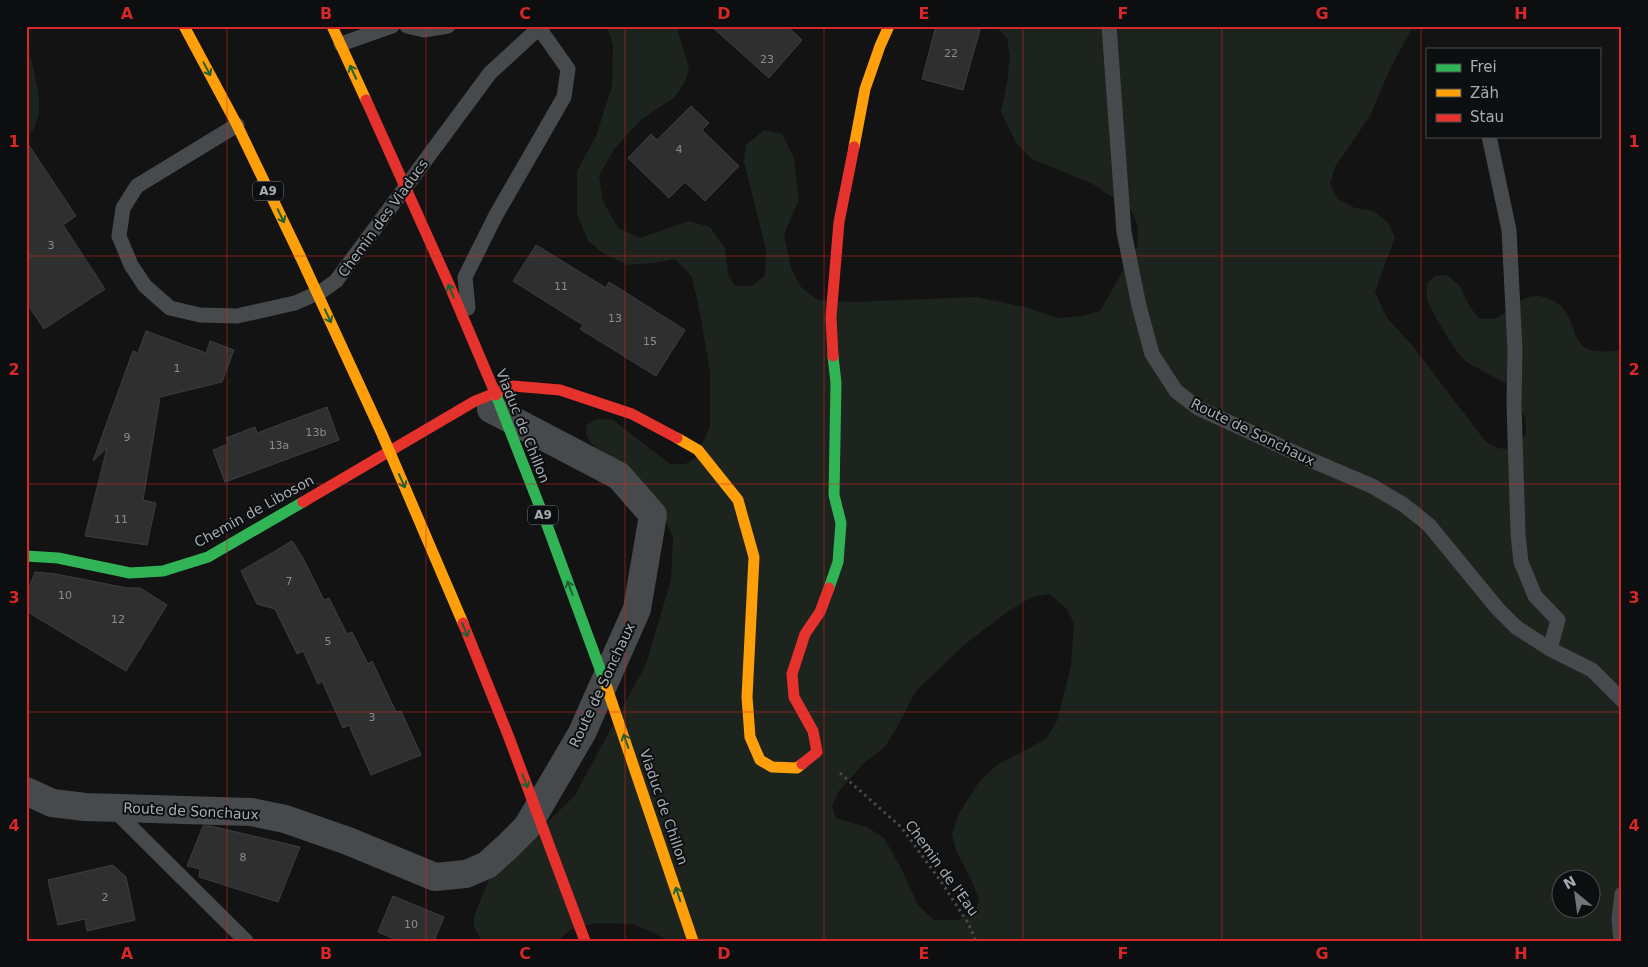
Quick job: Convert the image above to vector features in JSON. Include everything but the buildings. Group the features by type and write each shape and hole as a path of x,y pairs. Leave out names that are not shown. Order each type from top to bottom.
{"main road":[{"name":"A9","path":"184,26 237,125 355,374 508,734 585,941"},
{"name":"A9","path":"332,26 340,44"},
{"path":"513,386 560,390 632,414 698,450 738,500 754,557 747,697 750,738 760,760 772,767 797,768 817,752 813,731 794,697 792,674 805,634 820,612 838,562 841,523 834,495 836,383 831,317 839,222 866,89 880,46 889,26"},
{"name":"Viaduc de Chillon","path":"340,44 440,263 524,465 624,734 693,941"},
{"name":"Chemin de Liboson","path":"26,556 58,558 130,573 163,571 208,557 475,400 513,386"}],"street":[{"name":"Route de Sonchaux","path":"26,791 52,803 85,807 260,813 285,819 338,838 435,877 466,874 487,865 527,827 582,733 637,610 653,515 619,476 475,400"}],"lane":[{"path":"340,44 392,26"},
{"path":"407,26 424,30 448,26"},
{"name":"Route de Sonchaux","path":"1108,26 1124,232 1138,306 1152,354 1176,392 1198,408 1372,486 1404,505 1429,525 1497,608 1517,628 1550,649 1592,670 1622,700"},
{"name":"Chemin des Viaducs","path":"237,125 137,186 122,208 119,236 131,266 145,286 170,308 200,315 238,316 294,303 322,291 336,281 490,73 539,27 568,69 564,97 496,215 465,277 467,306 486,354 513,386"},
{"path":"1489,138 1510,240 1515,350 1514,403 1518,534 1521,562 1535,596 1558,620 1550,649"},
{"path":"112,808 246,941"},
{"path":"1621,941 1619,919 1622,894"}],"path":[{"name":"Chemin de l'Eau","path":"817,752 901,827 959,908 976,941"}],"shaded area":[{"path":"26,26 28,26 29,51 39,98 39,109 33,129 26,139"},
{"path":"607,26 679,26 678,32 689,68 686,80 675,97 641,120 614,149 599,176 603,201 618,228 640,238 689,221 710,227 725,248 728,273 735,286 752,286 765,276 766,250 744,162 746,145 764,130 782,134 794,158 799,200 784,234 791,268 801,287 818,300 853,302 977,297 1029,308 1057,318 1082,316 1100,311 1137,246 1138,227 1132,211 1093,184 1032,159 1016,143 1001,112 1010,57 1007,38 995,26 1416,26 1411,30 1390,69 1370,116 1335,167 1330,184 1338,199 1355,208 1374,211 1388,223 1395,237 1375,292 1387,318 1412,345 1486,442 1498,448 1508,449 1522,440 1526,433 1525,418 1507,384 1466,362 1455,349 1427,300 1427,284 1435,276 1447,275 1459,285 1470,307 1479,318 1496,318 1527,298 1541,296 1558,303 1564,309 1577,338 1587,349 1595,351 1622,350 1622,941 665,941 664,938 633,924 594,923 570,930 558,941 482,941 474,927 474,916 489,880 575,795 646,664 671,580 673,537 662,514 607,456 590,442 586,434 587,425 597,419 613,420 670,464 685,464 696,458 710,426 710,372 692,277 675,259 627,265 603,253 588,241 577,214 577,171 596,136 612,86 613,45","holes":["1049,594 1066,608 1074,623 1071,665 1057,721 1046,739 997,765 979,782 959,813 952,834 956,851 979,899 975,912 958,920 934,920 918,905 900,866 884,838 867,827 836,818 832,806 839,791 865,762 885,747 916,691 964,645 1010,610 1032,597"]}],"traffic: fast":[{"path":"829,588 838,562 841,523 834,495 836,383 833,356"},
{"path":"496,395 547,525 607,688"},
{"path":"26,556 58,558 130,573 163,571 208,557 303,502"}],"traffic: slow":[{"path":"184,26 237,125 300,256"},
{"path":"332,26 366,100"},
{"path":"854,147 865,89 889,26"},
{"path":"300,256 382,434 463,623"},
{"path":"677,438 698,450 738,500 754,557 747,697 750,737 760,760 772,767 797,768 802,764"},
{"path":"607,688 693,941"}],"traffic: jam":[{"path":"366,100 448,282 496,395"},
{"path":"833,356 831,317 839,222 854,147"},
{"path":"303,502 475,401 513,386 560,390 632,414 677,438"},
{"path":"802,764 817,752 813,731 794,697 792,674 805,634 820,612 829,588"},
{"path":"463,623 508,735 585,941"}]}
